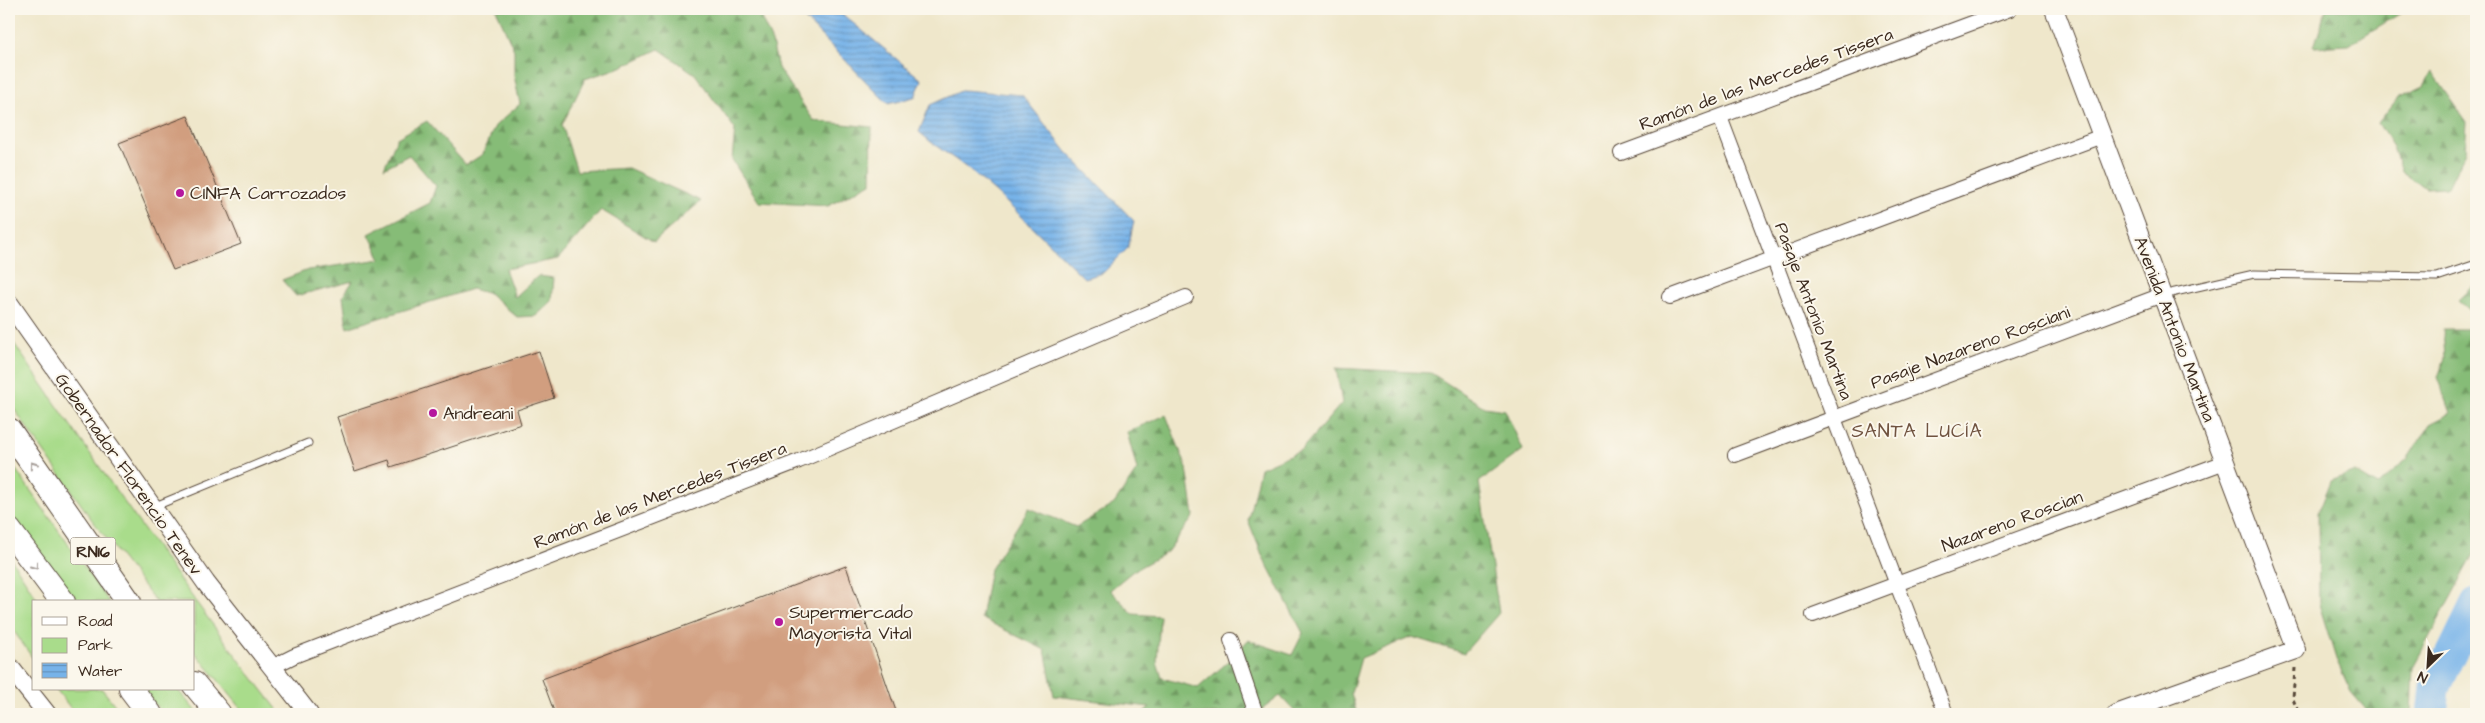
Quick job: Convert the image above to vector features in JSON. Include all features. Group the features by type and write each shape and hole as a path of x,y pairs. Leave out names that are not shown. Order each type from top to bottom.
{"highway":[{"name":"RN16","path":"9,430 128,600"},
{"path":"9,530 62,600"},
{"path":"195,685 219,714"},
{"path":"132,690 150,714"}],"street":[{"name":"Ramón de las Mercedes Tissera","path":"1620,153 2010,9"},
{"name":"Avenida Antonio Martina","path":"2054,9 2296,650"},
{"name":"Pasaje Antonio Martina","path":"1720,116 1946,714"},
{"path":"1670,297 2102,136"},
{"name":"Pasaje Nazareno Rosciani","path":"1735,455 2162,296"},
{"name":"Ramón de las Mercedes Tissera","path":"272,667 303,653 799,461 1186,297"},
{"name":"Gobernador Florencio Tenev","path":"9,303 206,583 309,714"},
{"name":"Nazareno Roscian","path":"1813,615 2225,462"},
{"path":"1231,640 1256,714"},
{"path":"2116,714 2296,650"},
{"path":"9,666 47,714"}],"lane":[{"path":"2162,296 2254,274 2437,277 2476,264"},
{"path":"153,508 308,443"}],"path":[{"path":"2296,650 2293,698 2299,714"}],"green space":[{"path":"496,9 757,9 772,42 778,68 814,121 872,127 871,183 828,206 759,202 732,160 735,129 695,74 659,49 621,67 585,79 562,125 577,171 628,168 701,201 654,242 601,210 558,259 505,269 515,297 538,276 554,278 552,301 536,316 517,317 490,294 472,289 347,328 343,296 353,281 296,296 282,280 308,270 381,259 369,234 430,203 436,186 409,155 384,168 397,138 427,121 466,165 483,154 495,126 520,104 514,75 514,50"},
{"path":"2326,9 2400,9 2401,13 2348,45 2314,47"},
{"path":"2432,72 2467,122 2465,152 2448,187 2425,188 2401,171 2393,147 2378,123 2398,98 2424,86"},
{"path":"2476,283 2476,323 2472,312 2458,300"},
{"path":"2443,329 2476,329 2476,551 2413,667 2411,714 2370,714 2351,692 2336,659 2319,604 2318,513 2331,481 2355,472 2378,486 2408,458 2430,424 2451,413 2438,377 2445,358"},
{"path":"9,336 108,480 195,600 154,600 92,520 9,402"},
{"path":"1336,368 1431,373 1484,407 1505,410 1523,450 1479,482 1499,613 1464,653 1412,637 1361,658 1351,693 1357,714 1297,714 1280,696 1256,714 1141,714 1150,707 1054,696 1045,650 981,618 990,569 1029,508 1076,527 1114,504 1137,470 1127,432 1166,415 1187,468 1194,516 1167,552 1133,571 1110,590 1133,614 1160,616 1157,662 1162,678 1198,688 1230,660 1248,640 1292,655 1303,633 1263,557 1248,520 1260,468 1301,450 1342,403"},
{"path":"9,460 108,600 72,600 9,513"},
{"path":"9,556 38,600 32,600 32,657 9,624"},
{"path":"195,601 281,714 246,714 195,652"},
{"path":"57,690 103,690 122,714 75,714"},
{"path":"143,690 178,690 198,714 163,714"}],"water":[{"path":"795,9 836,9 922,80 915,97 888,104"},
{"path":"963,90 1022,95 1066,151 1134,221 1128,248 1103,273 1084,278 998,195 968,169 919,132 930,105"}],"building":[{"name":"CINFA Carrozados","path":"188,116 241,244 173,270 119,143"},
{"name":"Andreani","path":"539,351 554,398 517,410 521,424 391,467 389,460 355,471 337,417"},
{"name":"Supermercado Mayorista Vital","path":"846,566 897,714 555,714 542,679"}],"waterway":[{"path":"2432,714 2435,688 2476,604"}],"place":[{"name":"CINFA Carrozados","path":"180,193"},
{"name":"Andreani","path":"433,413"},
{"name":"Supermercado Mayorista Vital","path":"779,622"}],"district":[{"name":"SANTA LUCÍA","path":"1917,430"}]}
